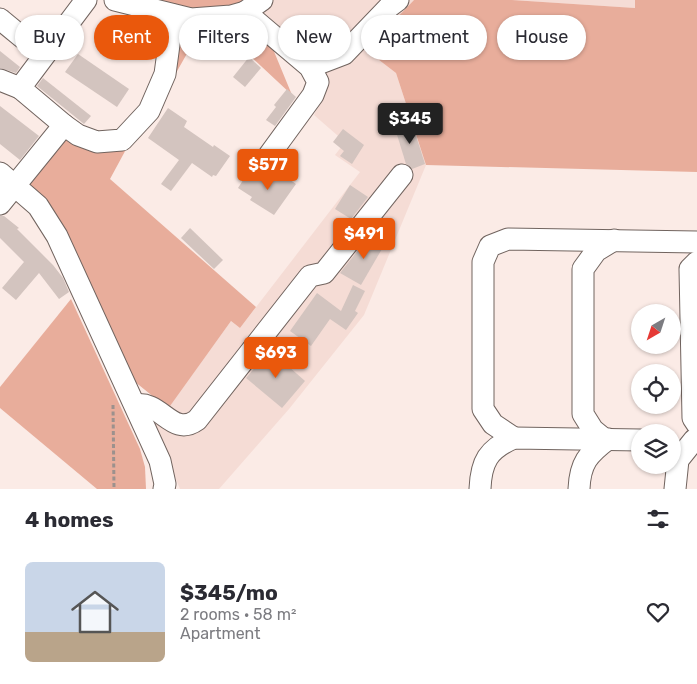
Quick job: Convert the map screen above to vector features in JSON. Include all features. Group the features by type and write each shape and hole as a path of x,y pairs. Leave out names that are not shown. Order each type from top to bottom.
{"street":[{"path":"115,0 191,19 231,16 254,6 310,67 318,82 313,95 259,169"},
{"path":"310,67 344,54 398,0"},
{"path":"20,88 76,3"},
{"path":"0,80 20,88 78,135 97,142 122,140 149,111 165,74 172,15"},
{"path":"0,19 15,31"},
{"path":"0,204 8,179 64,125"},
{"path":"134,405 141,404 154,408 178,425 190,425 197,420 310,276 324,273 402,175"},
{"path":"8,179 38,206 57,236 160,461 165,484 164,489"},
{"path":"514,438 493,424 483,409 482,262 490,246 508,239 697,242"},
{"path":"606,439 593,430 583,414 583,269 596,251 614,240"},
{"path":"674,489 678,460 696,435 693,418 690,269 697,262"},
{"path":"681,438 696,435"},
{"path":"480,489 481,471 488,457 499,444 514,438 631,440"},
{"path":"579,489 580,475 585,461 594,449 606,439"}],"path":[{"path":"113,404 114,489"}],"shaded area":[{"path":"142,0 255,0 191,15"},
{"path":"255,0 414,0 400,15 361,15 361,60 379,60 396,73 426,165 364,315 289,409 219,489 180,489 154,427 231,321 240,328 360,172 335,155 345,142 314,115 325,91 318,60 351,60 351,15 278,15 278,25 252,3"},
{"path":"414,0 512,0 635,8 635,0 697,0 697,172 426,165 396,73 379,60 487,60 487,15 400,15"},
{"path":"512,0 635,0 635,8"},
{"path":"179,27 179,60 183,60 167,89"},
{"path":"268,37 292,95 254,60 268,60"},
{"path":"69,137 130,142 110,179 256,307 240,328 231,321 170,406 155,398 129,377 29,186"},
{"path":"71,299 140,449 145,467 146,489 97,489 0,408 0,387"}],"building":[{"path":"0,51 20,67 16,73 0,68"},
{"path":"84,58 129,89 117,107 65,72 74,60 84,60"},
{"path":"247,60 252,60 261,68 245,87 233,77"},
{"path":"43,78 91,116 84,124 37,86"},
{"path":"287,89 296,97 275,126 266,120 276,107 274,105"},
{"path":"0,106 39,136 20,160 0,144"},
{"path":"168,108 187,121 184,127 230,156 216,176 213,175 212,177 192,163 171,191 161,184 179,160 148,138"},
{"path":"411,120 425,164 412,169 406,164 394,125"},
{"path":"343,129 364,145 352,164 340,156 344,151 333,142"},
{"path":"274,169 296,184 274,215 250,200 252,197 238,188 247,174 252,179 264,180"},
{"path":"350,185 368,197 351,219 335,209"},
{"path":"0,216 4,216 19,228 17,229 53,265 63,278 69,292 59,299 39,273 16,300 2,288 24,262 0,238"},
{"path":"190,228 223,260 214,269 181,238"},
{"path":"371,234 386,242 361,285 340,273"},
{"path":"353,285 365,291 355,311 358,313 346,330 330,319 311,346 290,331 317,293 341,311"},
{"path":"270,350 305,381 282,408 246,378"}]}
